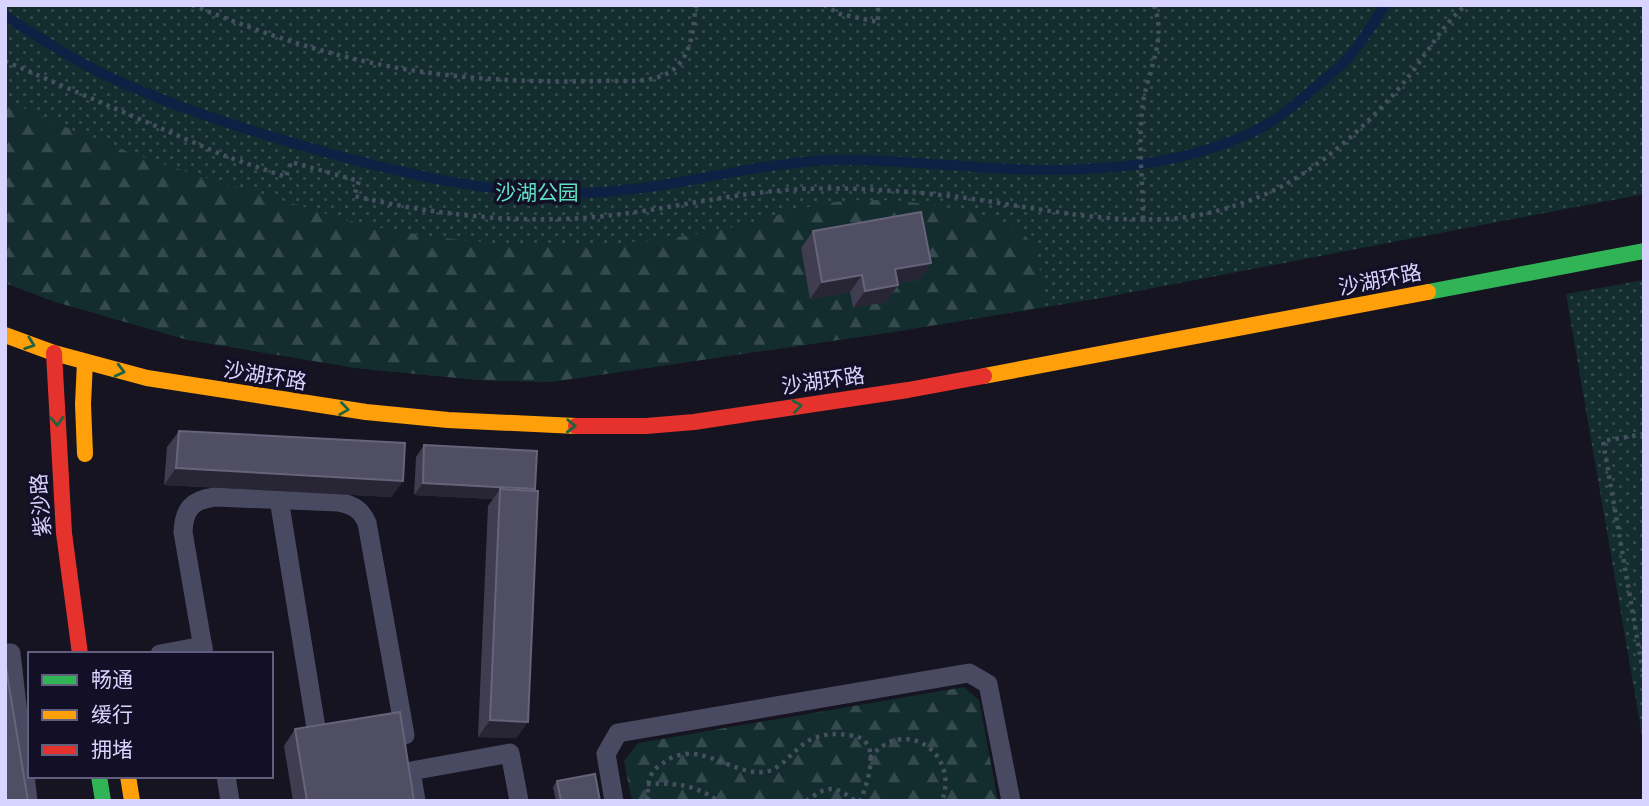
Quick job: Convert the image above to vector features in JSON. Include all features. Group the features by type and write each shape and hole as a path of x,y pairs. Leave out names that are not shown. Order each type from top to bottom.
{"main road":[{"name":"沙湖环路","path":"5,335 54,353 147,378 366,412 487,422 646,426 694,422 908,390 1644,251"},
{"name":"紫沙路","path":"54,353 64,533 80,652"},
{"path":"85,362 83,404 86,477"},
{"path":"99,778 103,801"},
{"path":"128,778 132,801"}],"lane":[{"path":"182,652 204,650 183,532 183,518 187,509 202,499 215,497 338,502 351,505 362,512 367,523 405,735"},
{"path":"279,499 318,740"},
{"path":"5,653 11,653 28,801"},
{"path":"614,801 606,754 618,733 970,673 988,684 1011,801"},
{"path":"416,801 411,771 510,753 519,801"},
{"path":"226,778 230,801"}],"path":[{"path":"192,5 312,48 361,61 466,77 587,81 661,77 673,70 682,61 690,45 696,5"},
{"path":"824,5 840,14 878,22 878,5"},
{"path":"1143,219 1141,118 1157,56 1158,18 1154,5"},
{"path":"5,61 225,156 286,177 290,162 359,181 354,196 402,207 463,216 604,216 802,189 899,191 1047,211 1170,219 1213,212 1263,195 1308,172 1366,121 1408,78 1447,25 1466,5"},
{"path":"1644,434 1603,441 1644,678"},
{"path":"648,801 647,784 656,767 677,755 703,756 752,772 770,770 785,760 798,746 815,737 838,733 859,737 868,745 870,758 864,792 857,801 841,790 825,788 806,801"},
{"path":"870,758 878,748 891,741 923,743 937,753 945,772 945,794 942,801"},
{"path":"647,784 681,783 708,793 718,801"}],"green space":[{"name":"沙湖公园","path":"5,5 1644,5 1644,194 1101,298 893,332 551,382 478,380 356,368 188,340 56,302 5,283"},
{"path":"5,100 96,140 198,175 360,224 456,239 543,245 638,242 711,231 813,206 855,200 917,203 958,210 998,221 1024,235 1036,254 1039,265 1043,307 893,332 551,382 478,380 356,368 188,340 56,302 5,283"},
{"path":"1644,280 1644,747 1566,294"},
{"path":"964,687 979,700 998,801 632,801 624,761 638,743"}],"building":[{"path":"921,212 931,263 895,269 898,285 865,291 862,275 822,282 813,231"},
{"path":"179,431 405,443 403,481 176,468"},
{"path":"424,445 537,451 535,489 423,483"},
{"path":"500,489 538,491 528,722 490,720"},
{"path":"5,662 28,801 5,801"},
{"path":"400,712 414,801 307,801 295,729"},
{"path":"595,774 600,801 561,801 557,781"}],"waterway":[{"path":"5,16 64,53 127,85 262,134 350,159 450,182 518,191 587,193 650,187 805,162 875,160 1058,170 1125,166 1190,154 1253,132 1288,110 1346,60 1385,5"}],"traffic: fast":[{"path":"1428,292 1644,251"},
{"path":"99,778 103,801"}],"traffic: slow":[{"path":"984,376 1428,292"},
{"path":"5,335 54,353 147,378 366,412 448,420 576,426"},
{"path":"85,362 85,454"},
{"path":"128,778 132,801"}],"traffic: jam":[{"path":"54,353 64,533 80,652"},
{"path":"576,426 646,426 694,422 984,376"}]}
